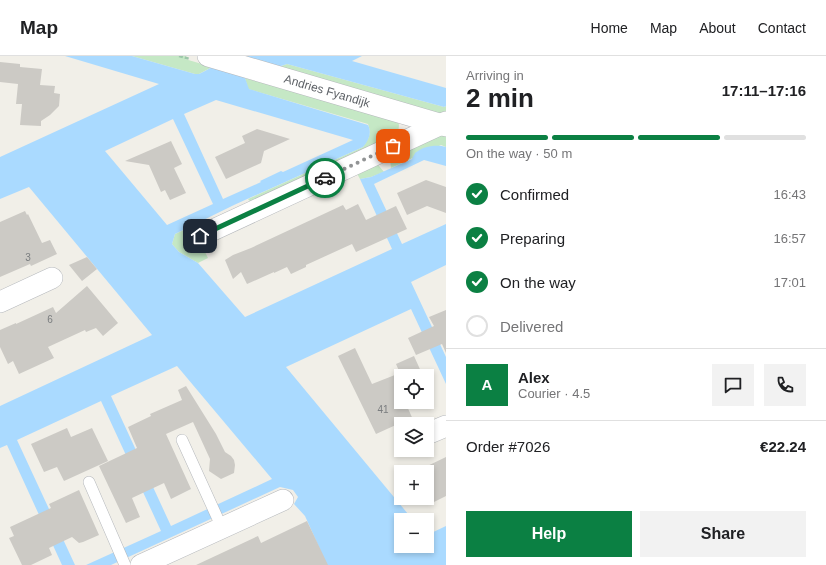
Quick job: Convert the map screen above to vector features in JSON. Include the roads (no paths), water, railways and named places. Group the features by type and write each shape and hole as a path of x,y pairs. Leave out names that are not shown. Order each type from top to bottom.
{"street":[{"name":"Andries Fyandijk","path":"212,57 444,124"},
{"path":"200,236 444,124"},
{"path":"0,302 52,278"},
{"path":"434,431 446,426"},
{"path":"131,565 221,525 283,500"}],"lane":[{"path":"182,440 221,525"},
{"path":"89,482 117,546 131,565"}],"water":[{"path":"65,56 132,56 199,74 231,56 362,56 352,61 446,88 446,106 444,107 287,64 245,78 249,89 368,125 370,134 367,142 363,147 234,205 175,234 172,244 179,252 198,263 245,317 392,249 360,179 371,177 412,159 415,153 426,147 446,147 446,166 424,160 374,184 402,244 446,224 446,265 411,282 446,357 446,384 411,309 286,367 394,497 394,505 401,505 407,513 394,513 394,553 434,553 434,532 446,526 446,565 327,565 305,516 294,504 298,497 293,490 280,487 111,565 86,565 161,531 101,401 17,440 75,565 62,565 7,445 0,448 0,406 152,335 29,187 0,199 0,157 159,84","holes":["216,100 353,140 283,172 281,171 260,181 261,182 223,199 184,114","173,119 213,204 167,225 105,151","177,366 272,479 171,526 111,396"]}]}
